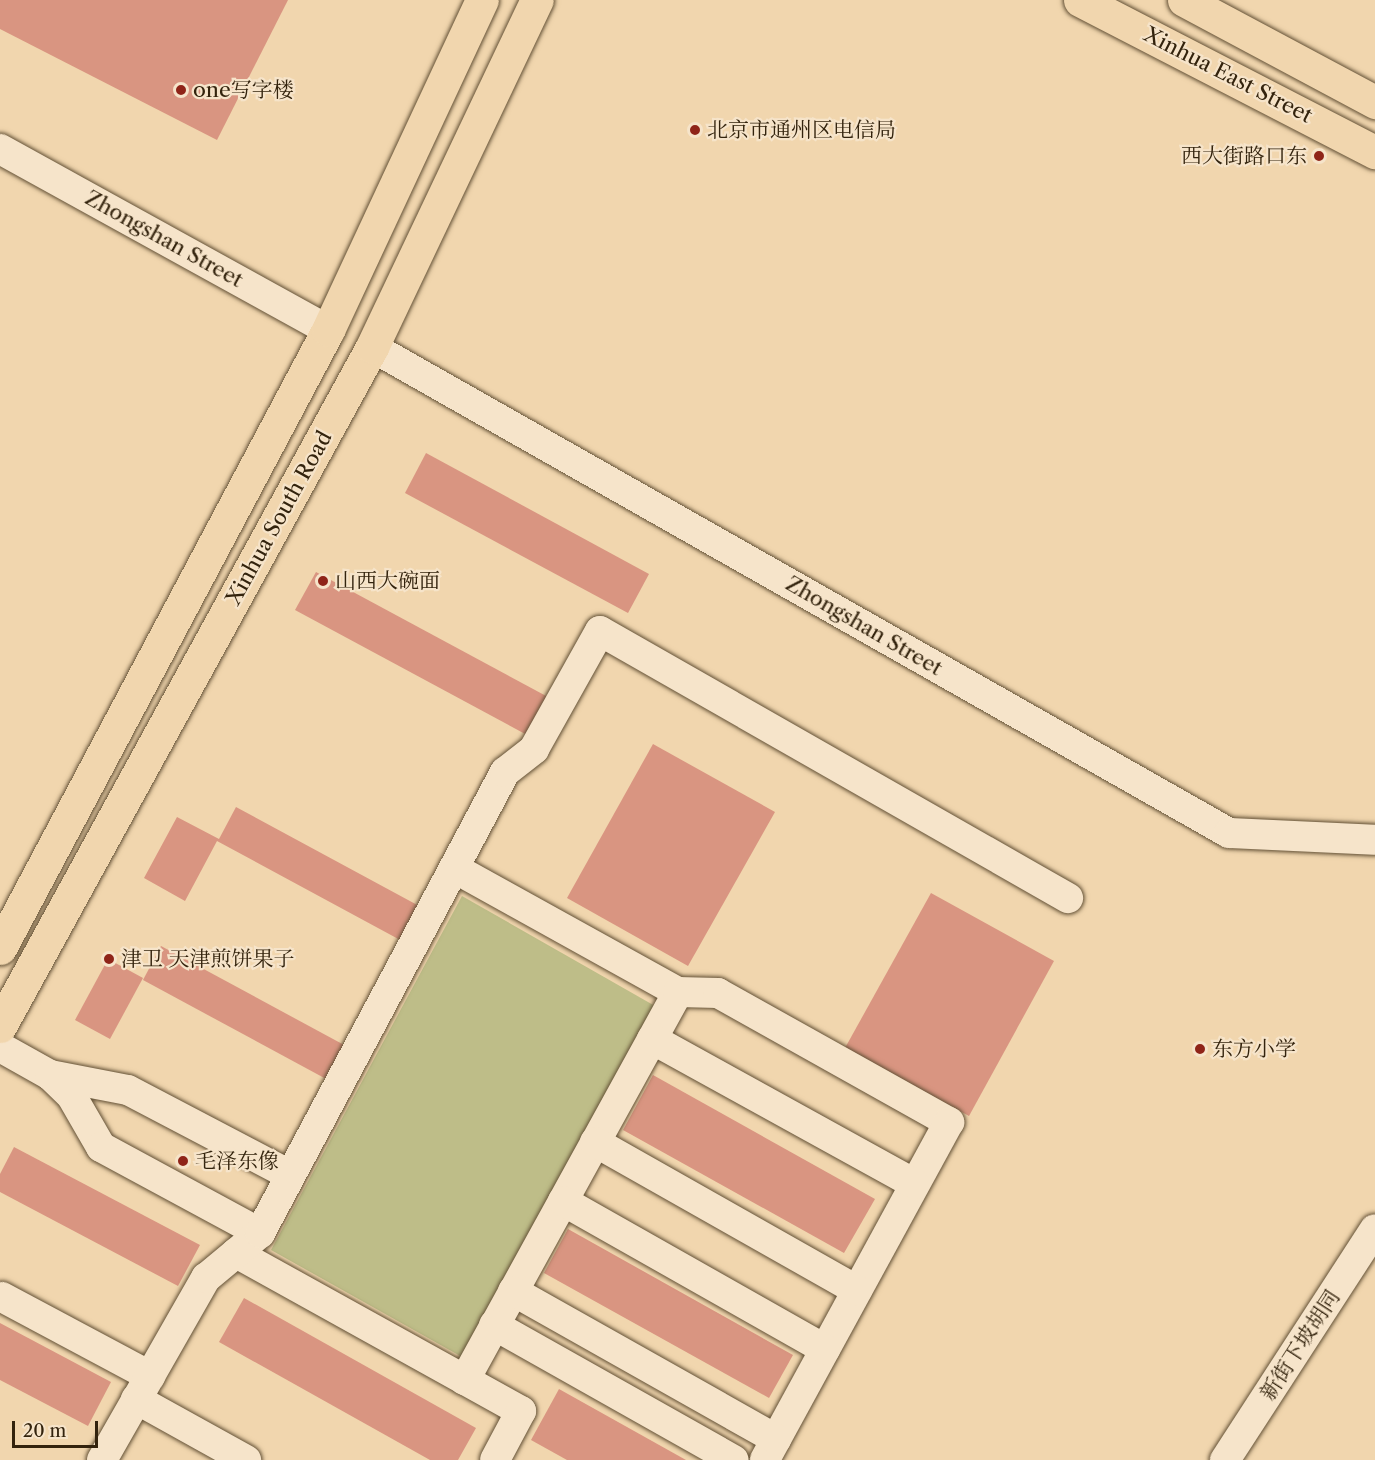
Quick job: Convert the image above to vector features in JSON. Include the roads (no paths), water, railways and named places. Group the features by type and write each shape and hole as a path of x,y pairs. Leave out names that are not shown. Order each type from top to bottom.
{"main road":[{"name":"Xinhua South Road","path":"0,948 328,330 482,0"},
{"name":"Xinhua South Road","path":"0,1026 372,347 537,0"},
{"name":"Xinhua East Street","path":"1080,0 1375,152"},
{"path":"1184,0 1375,102"}],"street":[{"name":"Zhongshan Street","path":"0,149 328,330"},
{"name":"Zhongshan Street","path":"372,347 1229,833 1375,840"},
{"path":"102,1460 206,1278 260,1233 505,772 534,749 600,631 1068,898"},
{"path":"454,868 678,993 718,993 949,1122 770,1450 513,1291"},
{"path":"465,1380 678,993"},
{"path":"652,1039 915,1184"},
{"path":"0,1047 50,1075 71,1095 101,1147 260,1233"},
{"path":"50,1075 128,1090 291,1175"},
{"path":"595,1142 857,1290"},
{"path":"563,1201 825,1349"},
{"name":"新街下坡胡同","path":"1225,1460 1375,1229"},
{"path":"236,1252 521,1412 506,1456"},
{"path":"2,1297 143,1388 246,1460"},
{"path":"495,1325 734,1460"}],"place":[{"name":"one写字楼","path":"181,90"},
{"name":"北京市通州区电信局","path":"695,130"},
{"name":"西大街路口东","path":"1319,156"},
{"name":"山西大碗面","path":"323,581"},
{"name":"津卫 天津煎饼果子","path":"109,959"},
{"name":"东方小学","path":"1200,1049"},
{"name":"毛泽东像","path":"183,1161"}]}
